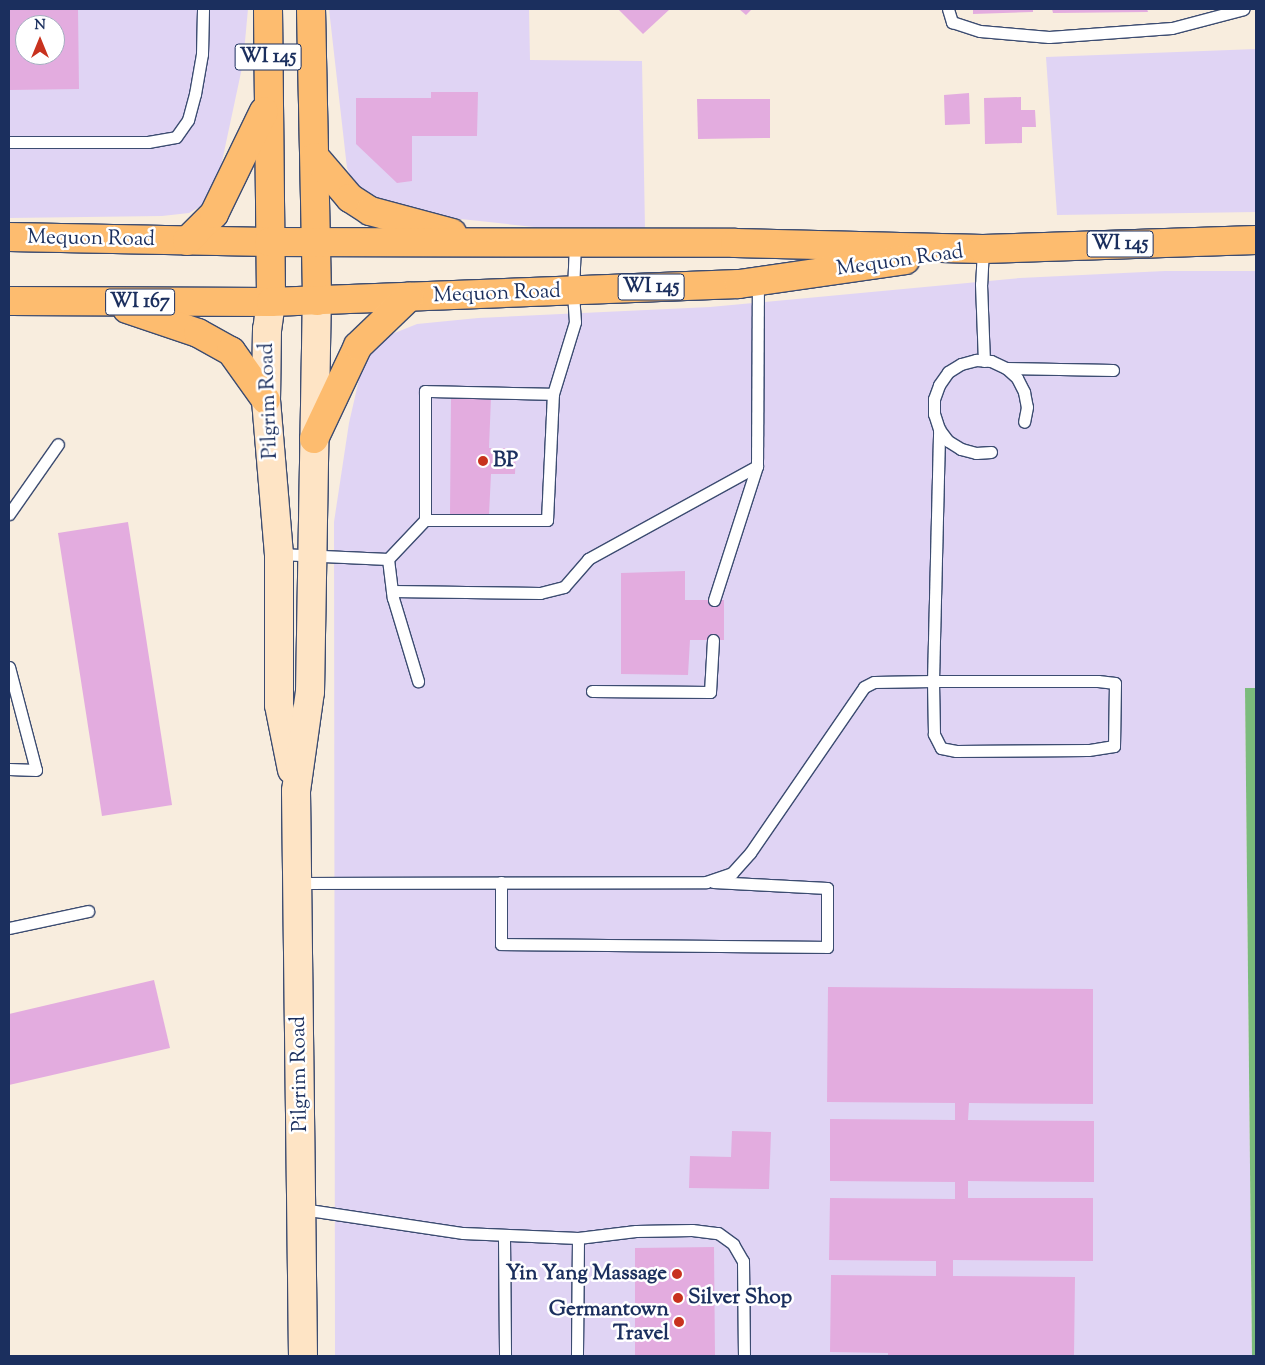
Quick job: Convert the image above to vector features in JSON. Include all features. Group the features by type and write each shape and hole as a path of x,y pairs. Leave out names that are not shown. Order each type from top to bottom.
{"main road":[{"path":"268,10 311,10"},
{"name":"Pilgrim Road","path":"268,10 270,302"},
{"name":"Pilgrim Road","path":"311,10 317,301"},
{"path":"187,241 214,214 268,102"},
{"name":"WI 145","path":"315,157 350,198 370,211 489,242"},
{"name":"Mequon Road","path":"9,238 269,242 735,243 983,250 1256,240"},
{"name":"Mequon Road","path":"9,301 270,302 573,291 758,281 983,250"},
{"path":"314,439 358,346 409,297"},
{"path":"104,302 198,333 231,351 266,400"}],"street":[{"name":"Pilgrim Road","path":"303,1356 296,791 310,692 317,301"},
{"name":"Pilgrim Road","path":"270,302 267,329 266,400 278,554 279,705 296,791"}],"lane":[{"path":"9,142 148,142 176,137 188,120 195,94 202,54 203,9"},
{"path":"948,9 952,22 980,31 1049,37 1172,28 1244,9"},
{"path":"425,520 547,520 553,394 575,322 573,291 575,243"},
{"path":"983,250 981,284 984,360"},
{"path":"714,600 757,466 758,281"},
{"path":"991,452 976,453 961,449 948,441 939,429 934,414 934,399 939,385 948,372 961,364 984,360 1006,368 1113,370"},
{"path":"1006,368 1017,378 1024,392 1027,407 1024,422"},
{"path":"278,554 388,559 425,520 425,391 553,394"},
{"path":"706,882 732,873 750,853 864,687 874,682 933,681 1098,681 1115,683 1114,746 1088,750 956,751 941,748 934,734 933,681 939,429"},
{"path":"9,514 58,444"},
{"path":"392,592 540,593 564,587 588,559 757,466"},
{"path":"388,559 392,592 418,681"},
{"path":"592,691 710,692 713,640"},
{"path":"9,667 36,770 9,770"},
{"path":"298,883 502,882 706,882 827,888 827,947 501,944 502,882"},
{"path":"9,928 88,911"},
{"path":"302,1209 463,1234 578,1238 636,1231 692,1230 718,1234 733,1244 743,1261 744,1356"},
{"path":"504,1236 505,1356"},
{"path":"577,1356 578,1238"}],"shaded area":[{"path":"9,9 248,9 243,63 217,185 208,202 189,213 162,216 9,218"},
{"path":"329,9 529,9 530,60 642,61 645,229 553,229 451,218 376,200 355,186 347,168"},
{"path":"1256,49 1256,212 1057,215 1046,57"},
{"path":"1165,271 1256,271 1256,688 1245,688 1252,1356 335,1356 334,522 349,423 360,375 368,355 382,338 417,324 478,318 710,307 1020,278"}],"green space":[{"path":"1245,688 1256,688 1256,1356 1252,1356"}],"building":[{"path":"9,9 78,9 79,89 9,90"},
{"path":"618,9 670,9 643,34"},
{"path":"739,9 752,9 746,15"},
{"path":"973,9 1033,9 1033,12 973,14"},
{"path":"1052,9 1147,9 1148,12 1053,13"},
{"path":"431,92 478,92 477,136 412,136 412,181 397,183 356,144 356,98 431,98"},
{"path":"969,93 970,124 945,125 944,95"},
{"path":"1021,97 1021,110 1035,110 1036,127 1022,127 1022,143 985,144 984,98"},
{"path":"697,99 770,99 770,138 698,139"},
{"name":"BP","path":"451,397 491,397 489,448 516,448 515,474 491,474 489,515 450,515"},
{"path":"128,522 172,805 102,816 58,533"},
{"path":"685,571 685,600 724,600 724,640 690,640 688,675 621,674 621,573"},
{"path":"154,980 170,1048 9,1085 9,1014"},
{"path":"828,987 1093,989 1093,1104 969,1103 968,1120 1094,1121 1094,1182 968,1181 968,1198 1093,1198 1093,1261 953,1260 953,1276 1075,1277 1074,1356 888,1356 888,1353 830,1352 831,1275 936,1276 936,1261 829,1260 830,1198 955,1199 955,1182 830,1181 830,1119 955,1120 955,1103 827,1102"},
{"path":"732,1131 771,1132 769,1189 689,1188 690,1156 731,1157"},
{"path":"714,1247 715,1356 635,1356 635,1248"}],"place":[{"name":"BP","path":"483,461"},
{"name":"Yin Yang Massage","path":"677,1274"},
{"name":"Silver Shop","path":"678,1298"},
{"name":"Germantown Travel","path":"679,1322"}]}
